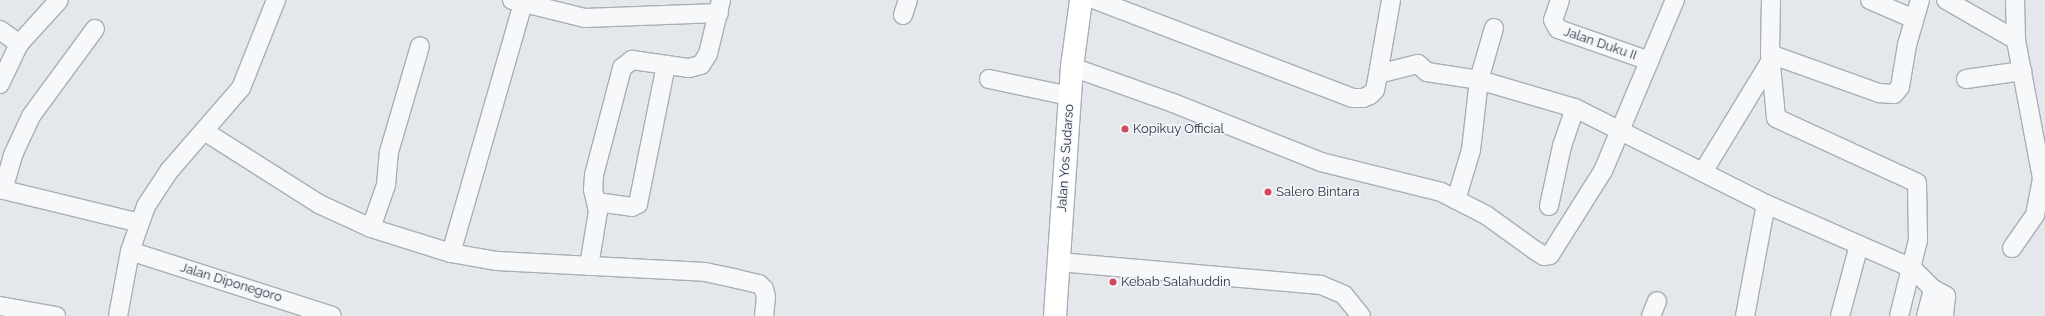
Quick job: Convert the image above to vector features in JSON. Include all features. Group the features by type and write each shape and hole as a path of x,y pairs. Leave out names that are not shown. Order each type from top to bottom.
{"highway":[{"name":"Jalan Yos Sudarso","path":"1055,316 1072,68 1081,0"}],"street":[{"path":"0,84 19,44 59,0"},
{"path":"118,316 130,251 139,223 157,186 241,88 276,0"},
{"path":"1096,0 1352,98 1363,98 1370,95 1375,90 1391,0"},
{"name":"Jalan Duku II","path":"1560,0 1553,20 1558,29 1650,61"},
{"path":"1072,68 1173,103 1321,162 1441,192 1486,215 1540,254 1550,255 1596,185 1622,130 1675,0"},
{"path":"1771,0 1770,57 1776,118 1917,183 1918,240 1899,316"},
{"path":"1870,0 1914,19"},
{"path":"1770,57 1888,95 1898,91 1902,80 1914,19 1920,0"},
{"path":"1946,0 2016,40"},
{"path":"2012,248 2035,215 2042,178 2016,40 2015,0"},
{"path":"451,253 520,1 591,18 720,7 708,54 701,65 689,68 632,60 622,68 594,175 593,190 597,202 598,218 589,266"},
{"path":"1456,200 1471,150 1479,80 1494,28"},
{"path":"95,29 31,116 12,155 2,189 139,223"},
{"path":"0,30 19,44"},
{"path":"371,228 386,184 389,152 420,46"},
{"path":"1703,172 1770,57"},
{"path":"1378,74 1418,64 1427,72 1479,80 1574,108 1622,130 1766,204 1912,268 1933,289 1946,296 1944,316"},
{"path":"597,202 632,207 638,204 666,65"},
{"path":"1966,79 2022,71"},
{"path":"989,79 1070,96"},
{"path":"1549,206 1562,146 1574,108"},
{"path":"204,131 319,204 371,228 451,253 497,261 705,272 759,284 764,289 766,297 764,316"},
{"path":"1745,316 1766,204"},
{"path":"1840,316 1859,245"},
{"name":"Jalan Diponegoro","path":"130,251 332,316"},
{"path":"1059,262 1322,285 1344,295 1361,316"},
{"path":"1926,316 1933,289"},
{"path":"0,306 56,316"}],"place":[{"name":"Kopikuy Official","path":"1125,129"},
{"name":"Salero Bintara","path":"1268,192"},
{"name":"Kebab Salahuddin","path":"1113,282"}]}
